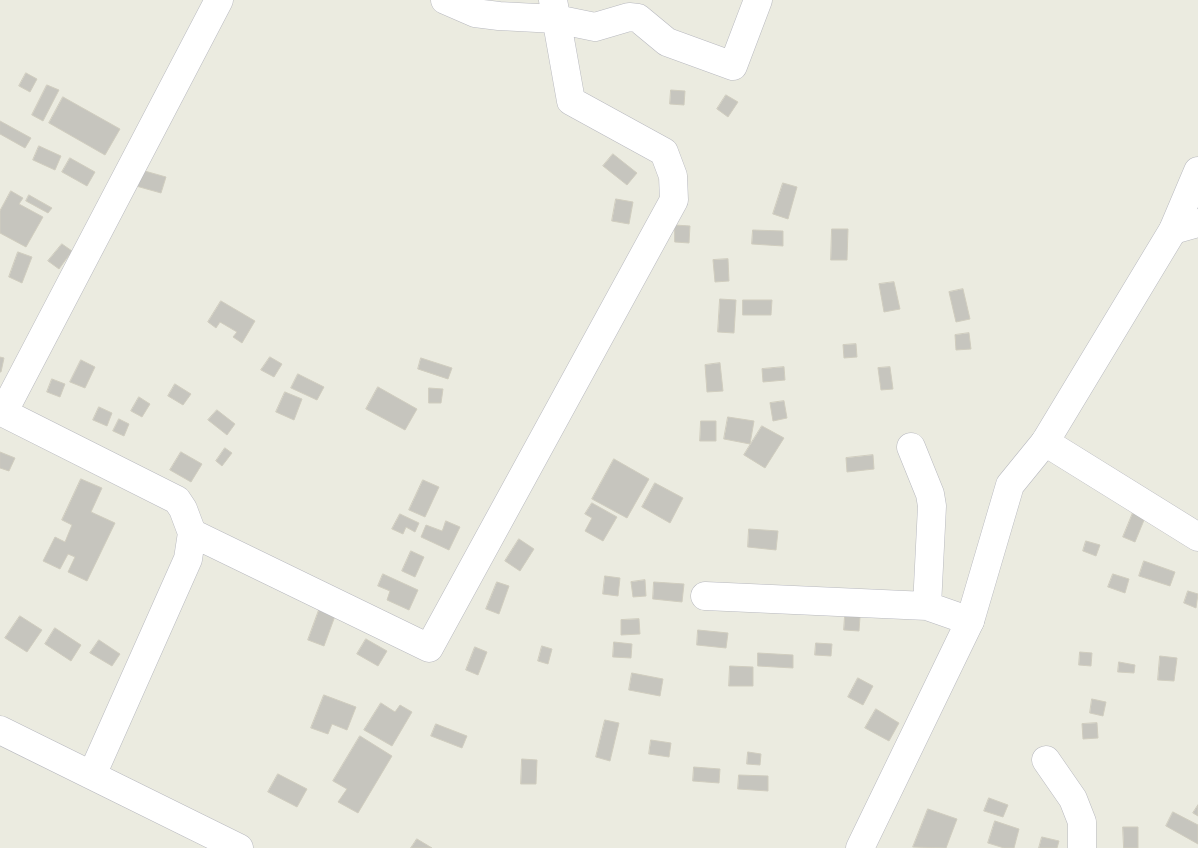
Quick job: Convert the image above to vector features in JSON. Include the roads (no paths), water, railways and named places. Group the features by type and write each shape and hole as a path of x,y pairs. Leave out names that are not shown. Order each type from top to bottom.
{"street":[{"path":"92,775 188,559 192,534 183,509 177,500 2,412 219,0"},
{"path":"445,0 476,13 500,16 555,10 595,27 629,18 638,18 667,42 733,66 758,0"},
{"path":"192,534 428,648 674,200 673,176 664,152 571,101 555,10"},
{"path":"860,848 970,621 1010,485 1045,442 1186,227 1198,171"},
{"path":"1045,442 1198,537"},
{"path":"911,447 930,494 932,506 926,606"},
{"path":"704,596 926,606 970,621"},
{"path":"0,730 239,848"},
{"path":"1046,760 1074,799 1082,822 1082,848"}]}
